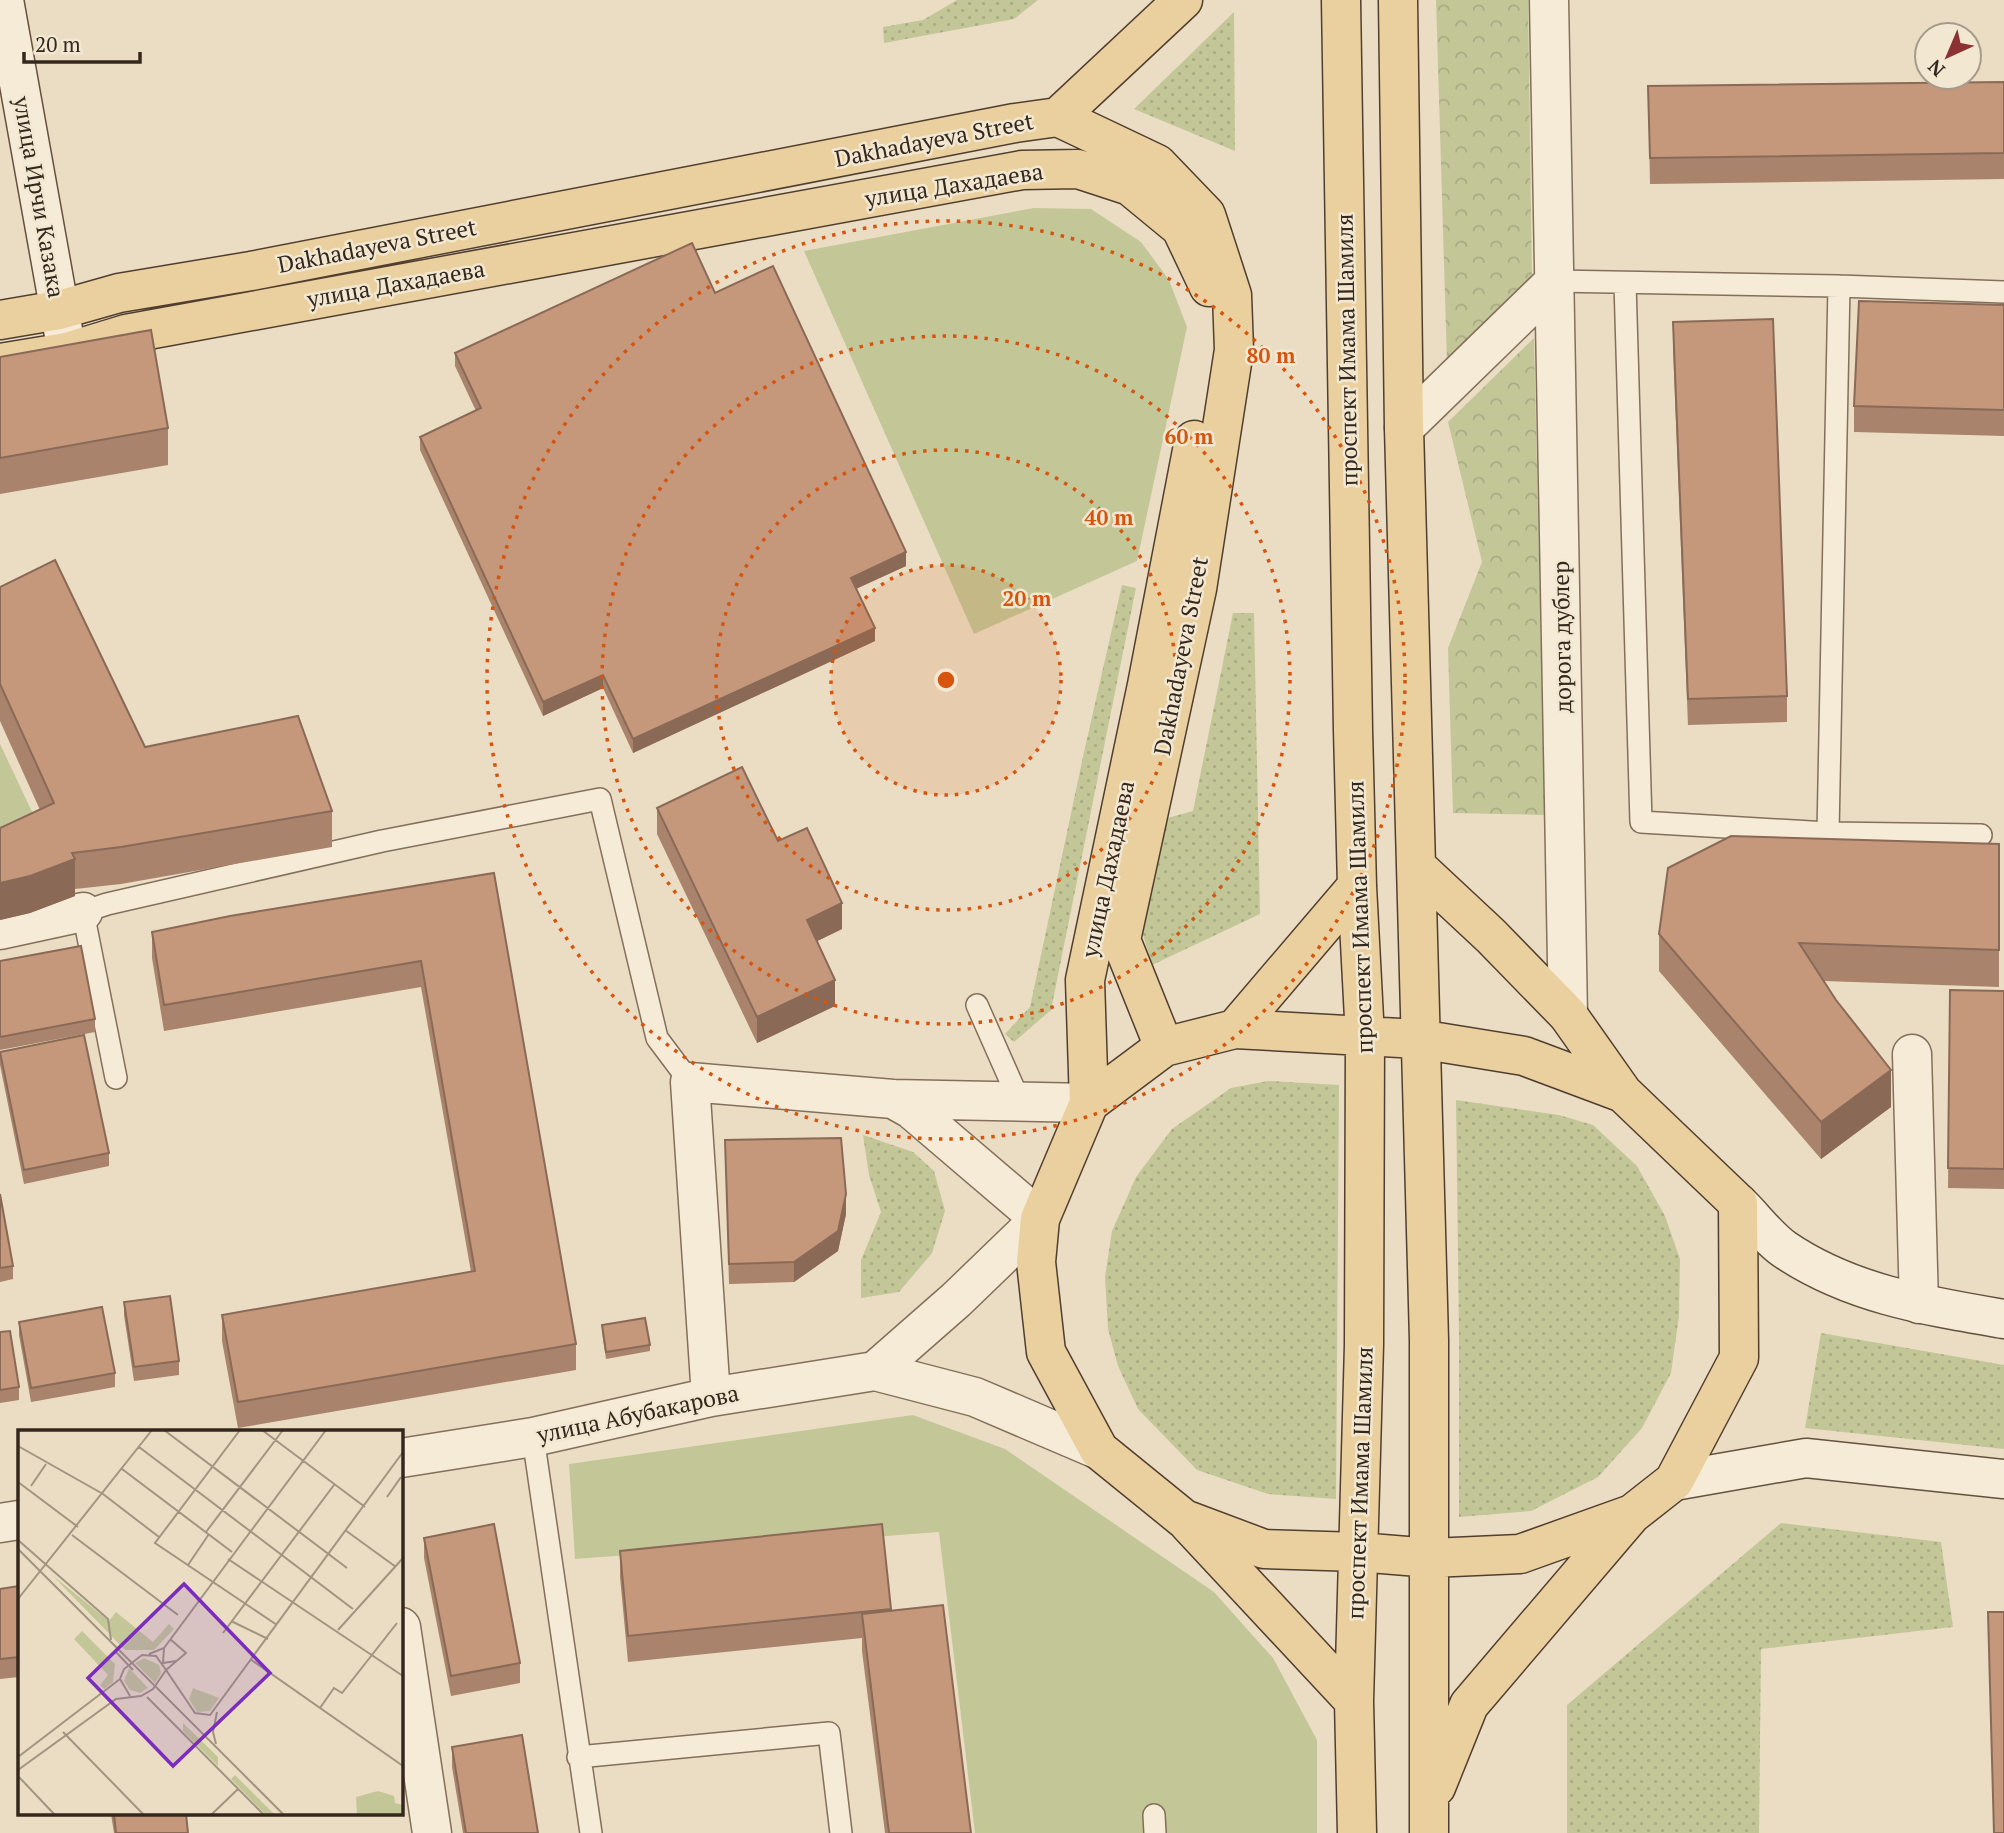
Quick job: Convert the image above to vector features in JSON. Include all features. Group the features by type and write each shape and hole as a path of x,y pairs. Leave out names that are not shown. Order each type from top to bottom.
{"main road":[{"path":"1058,117 1183,0"},
{"name":"проспект Имама Шамиля","path":"1341,0 1357,886 1365,1037 1364,1345 1354,1701 1357,1833"},
{"path":"1398,0 1404,428 1429,1340 1429,1819"},
{"name":"Dakhadayeva Street","path":"0,320 59,310 118,293 251,271 1058,117 1157,164 1206,215 1233,295 1234,350 1197,589 1121,940 1164,1047"},
{"name":"улица Дахадаева","path":"0,363 67,352 126,334 1022,170 1078,169 1130,186 1181,229 1209,288 1212,345 1150,673 1085,980 1089,1102"},
{"path":"1416,866 1491,936 1568,1015 1623,1094 1738,1203"},
{"path":"1234,1029 1357,886"},
{"path":"1089,1102 1164,1047 1234,1029 1419,1039 1524,1056 1623,1094"},
{"name":"улица Абубакарова","path":"1089,1102 1041,1219 1036,1262 1046,1352 1099,1450 1184,1519 1264,1549 1431,1558 1520,1554 1632,1514 1674,1481 1739,1358 1738,1203"},
{"path":"1429,1819 1469,1705 1632,1514"},
{"path":"1184,1519 1354,1701"}],"street":[{"name":"улица Ирчи Казака","path":"4,0 67,352"},
{"name":"дорога дублер","path":"1549,0 1568,1015"},
{"path":"1404,428 1555,270"},
{"path":"0,930 83,912"},
{"path":"1912,1054 1919,1304"},
{"path":"711,1397 690,1082 892,1099 1089,1102"},
{"path":"892,1099 911,1108 1041,1219"},
{"path":"1738,1203 1783,1248 1854,1286 1919,1304 2004,1319"},
{"name":"улица Абубакарова","path":"876,1371 1041,1219"},
{"name":"улица Абубакарова","path":"402,1458 533,1437 711,1397 876,1371 975,1396 1099,1450"},
{"name":"улица Абубакарова","path":"1674,1481 1806,1458 2004,1479"},
{"path":"0,1523 18,1520"},
{"path":"402,1634 432,1833"}],"lane":[{"path":"1555,270 1625,283 2004,292"},
{"path":"1625,283 1641,822 1828,833 1981,835"},
{"path":"1828,833 1839,286"},
{"path":"116,1078 83,912 107,904 383,841 600,799 657,1038 690,1082"},
{"path":"977,1005 1019,1100"},
{"path":"533,1437 591,1833"},
{"path":"578,1757 829,1733 841,1833"}],"green space":[{"path":"957,0 1038,0 1014,19 884,43 883,27 923,20"},
{"path":"1436,0 1528,0 1532,277 1447,362"},
{"path":"1234,12 1235,151 1134,109"},
{"path":"1034,208 1091,209 1141,242 1169,280 1187,327 1137,561 974,634 804,251"},
{"path":"1534,338 1545,815 1453,813 1448,648 1482,562 1448,422"},
{"path":"1122,585 1136,588 1051,1010 1014,1042 1005,1034 1030,1007"},
{"path":"1233,613 1254,613 1260,914 1152,965 1141,928 1164,819 1193,811"},
{"path":"0,744 34,816 0,832"},
{"path":"1268,1081 1339,1085 1336,1499 1268,1494 1197,1470 1138,1409 1118,1366 1108,1329 1105,1277 1112,1231 1136,1177 1172,1129 1231,1088"},
{"path":"1456,1100 1559,1115 1593,1125 1637,1166 1665,1216 1680,1259 1679,1316 1671,1373 1642,1428 1598,1477 1531,1511 1459,1517"},
{"path":"863,1135 913,1152 934,1171 945,1211 932,1253 899,1292 861,1298 861,1260 881,1212 869,1175"},
{"path":"1821,1333 2004,1365 2004,1449 1805,1428"},
{"path":"913,1415 1005,1449 1214,1592 1273,1658 1317,1740 1317,1833 975,1833 939,1532 575,1559 569,1464"},
{"path":"1781,1523 1941,1542 1953,1627 1761,1649 1759,1833 1567,1833 1567,1705"}],"building":[{"path":"1983,82 2004,82 2004,153 1650,158 1648,86 1913,83 1913,91 1983,91"},
{"path":"692,243 715,293 773,266 906,552 851,578 875,628 633,739 603,675 543,702 420,437 481,408 455,353"},
{"path":"1859,301 2004,305 2004,410 1854,406"},
{"path":"1773,319 1787,696 1688,699 1673,322"},
{"path":"151,330 168,428 0,458 0,357"},
{"path":"55,560 145,747 298,716 332,811 72,853 75,859 30,876 0,883 0,828 54,803 0,684 0,587"},
{"path":"742,767 778,841 807,828 842,903 807,920 835,980 757,1017 657,808"},
{"path":"1731,836 1999,844 1999,950 1799,943 1836,1000 1891,1070 1821,1122 1659,934 1668,868"},
{"path":"494,873 576,1344 238,1402 222,1315 475,1271 421,961 164,1005 152,932 230,916"},
{"path":"81,946 95,1019 0,1037 0,961"},
{"path":"1950,990 2004,991 2004,1169 1948,1168"},
{"path":"84,1035 109,1153 24,1170 0,1052"},
{"path":"841,1138 846,1194 838,1231 794,1262 729,1264 725,1140"},
{"path":"0,1194 13,1266 0,1268"},
{"path":"170,1296 179,1361 134,1367 124,1302"},
{"path":"102,1307 115,1373 31,1388 19,1322"},
{"path":"645,1318 650,1345 606,1352 602,1325"},
{"path":"10,1331 19,1387 0,1390 0,1332"},
{"path":"494,1524 520,1663 451,1676 424,1538"},
{"path":"882,1524 891,1609 628,1636 620,1551"},
{"path":"18,1586 18,1657 0,1659 0,1589"},
{"path":"943,1605 971,1833 889,1833 862,1614"},
{"path":"1988,1612 2004,1612 2004,1833 1994,1833"},
{"path":"522,1735 538,1833 466,1833 452,1747"},
{"path":"114,1815 186,1815 188,1833 116,1833"}]}
